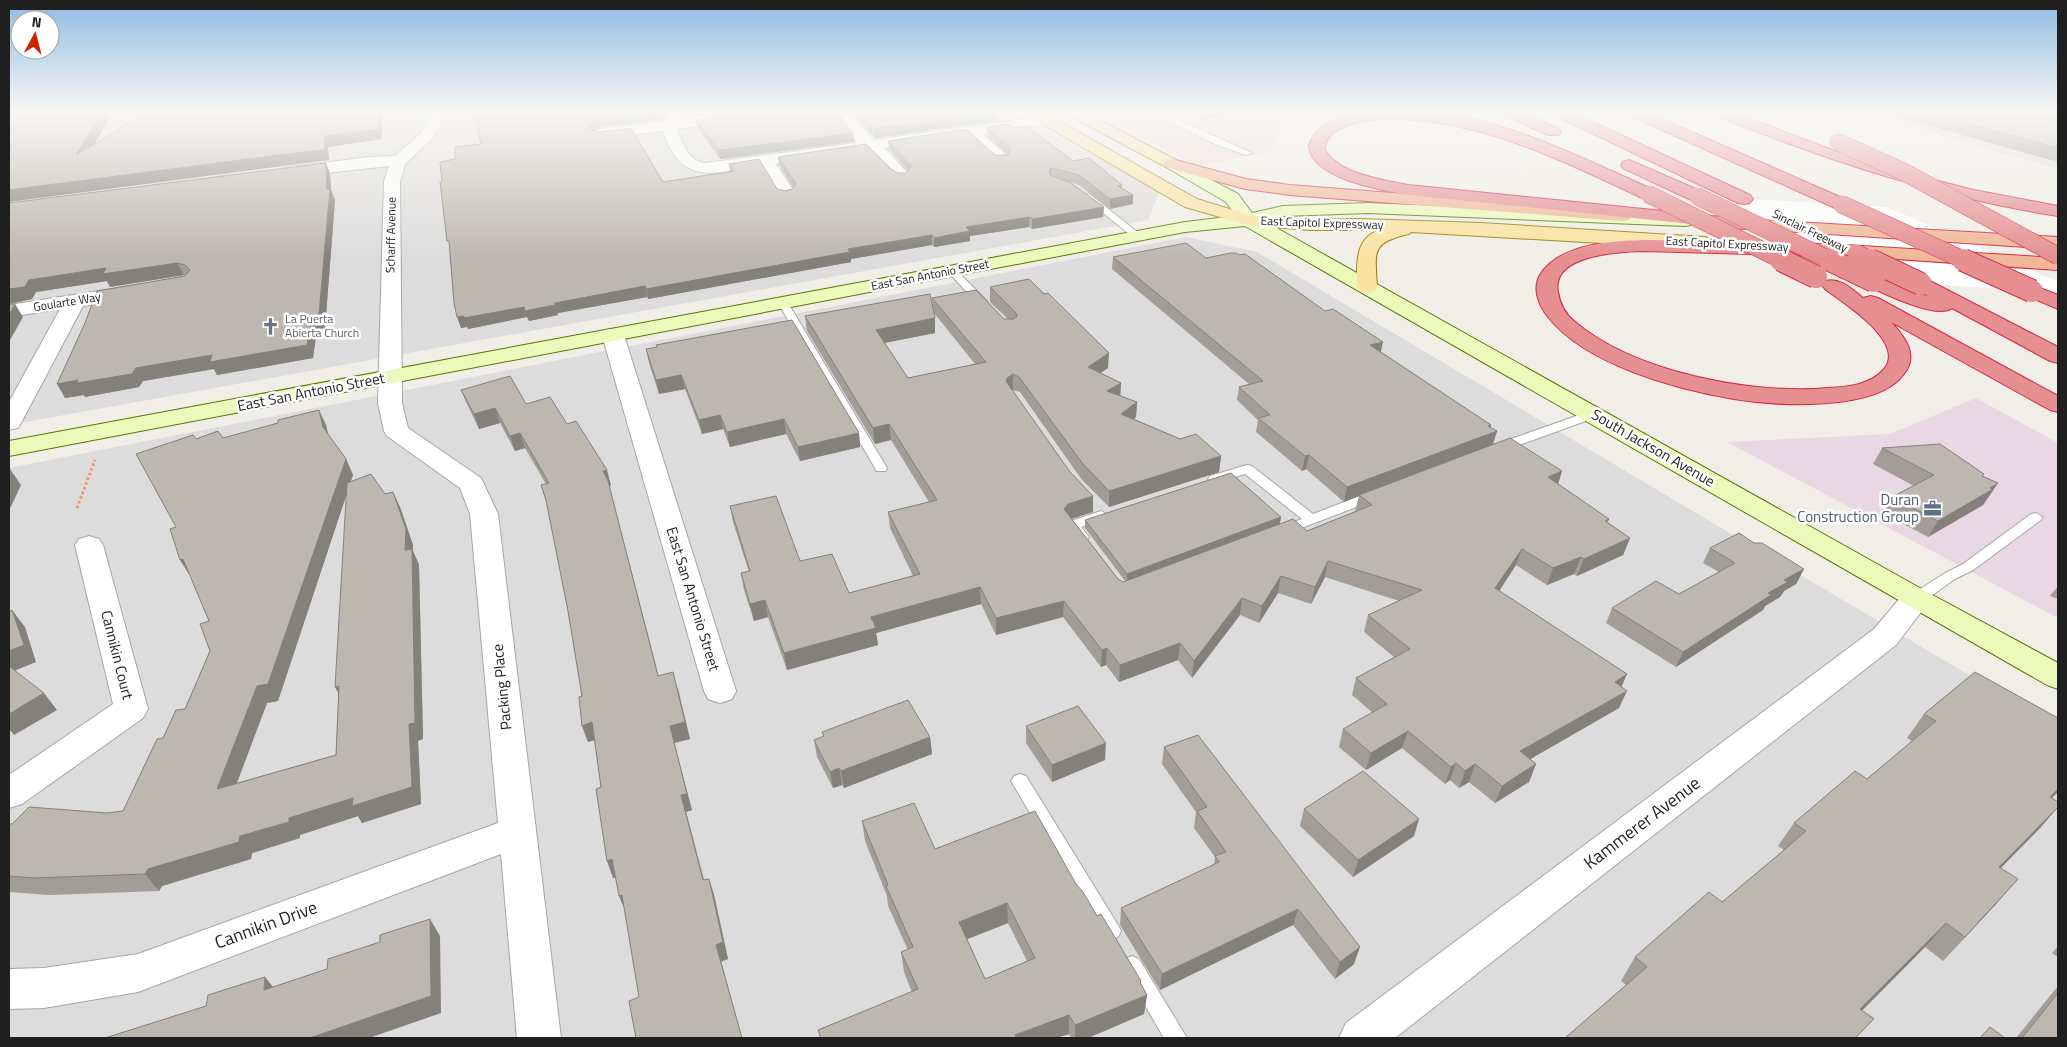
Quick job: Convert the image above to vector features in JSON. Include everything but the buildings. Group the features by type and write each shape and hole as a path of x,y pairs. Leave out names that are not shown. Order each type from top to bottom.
{"highway":[{"path":"1327,161 1354,176 1408,190 1741,224"},
{"path":"1574,161 1648,194 1824,281 1868,300 2058,405"},
{"path":"1586,161 1648,194"},
{"path":"1619,161 1697,196 1902,295 1982,316"},
{"name":"Sinclair Freeway","path":"1663,161 1921,284 2058,356"},
{"path":"1744,161 2058,303"},
{"path":"1849,161 1894,175 1969,194 2058,212"},
{"path":"1879,161 1904,172 2058,256"},
{"path":"1172,164 1245,184 1290,190 1741,224"},
{"name":"East Capitol Expressway","path":"1741,224 2058,243"},
{"path":"1824,281 1864,308 1889,332 1898,346 1901,359 1897,370 1886,381 1865,390 1838,395 1802,397 1734,392 1694,384 1654,372 1622,359 1574,332 1558,317 1548,304 1545,292 1547,280 1554,269 1565,261 1596,250 1652,246 1829,250"},
{"name":"East Capitol Expressway","path":"1829,250 2058,264"}],"main road":[{"name":"South Jackson Avenue","path":"1117,161 1191,203 1248,220 1593,414 1916,599 2058,677"},
{"name":"South Jackson Avenue","path":"1166,161 1232,198 1248,220"},
{"name":"East Capitol Expressway","path":"1248,220 1283,211 1368,208 1741,224"},
{"name":"East Capitol Expressway","path":"1248,220 1309,224 1361,224 1482,229 1829,250"},
{"name":"East San Antonio Street","path":"9,449 1185,227 1248,220"},
{"path":"1368,287 1368,250 1374,238 1389,232 1415,228 1482,229"}],"street":[{"path":"272,174 369,162 399,161"},
{"name":"Scharff Avenue","path":"389,377 392,181 399,161"},
{"path":"687,161 699,168 723,168 774,161"},
{"path":"887,161 902,176"},
{"path":"767,162 786,193"},
{"name":"Goularte Way","path":"9,311 148,289"},
{"path":"9,423 75,301"},
{"name":"East San Antonio Street","path":"613,335 720,691"},
{"name":"Packing Place","path":"389,377 390,403 396,431 472,484 484,514 539,1038"},
{"name":"Cannikin Court","path":"9,794 130,709 89,545"},
{"name":"Kammerer Avenue","path":"1361,1038 1885,637 1916,599"},
{"name":"Cannikin Drive","path":"9,989 44,988 138,973 517,832"}],"lane":[{"path":"1083,193 1137,236"},
{"path":"952,271 989,310"},
{"path":"783,303 882,468"},
{"path":"1482,454 1593,414"},
{"path":"1199,484 1246,469 1312,520"},
{"path":"1267,537 1384,492"},
{"path":"1090,547 1073,525 1110,513 1093,502"},
{"path":"1916,599 1950,576 1968,567 2036,517"},
{"path":"1020,780 1176,1038"}],"path":[{"path":"77,508 95,460"}],"shaded area":[{"path":"9,161 1104,161 1160,190 1148,220 9,425"},
{"path":"1187,161 1223,161 1197,166"},
{"path":"2030,161 2058,161 2058,169"},
{"path":"1186,237 1257,252 2058,728 2058,1038 9,1038 9,468"},
{"path":"1976,398 2058,443 2058,618 1727,442 1890,434"}],"pier":[{"path":"1682,195 1887,207 2058,282 2058,292 1854,280"}],"place":[{"name":"La Puerta Abierta Church","path":"271,326"},
{"name":"Duran Construction Group","path":"1933,509"}]}
